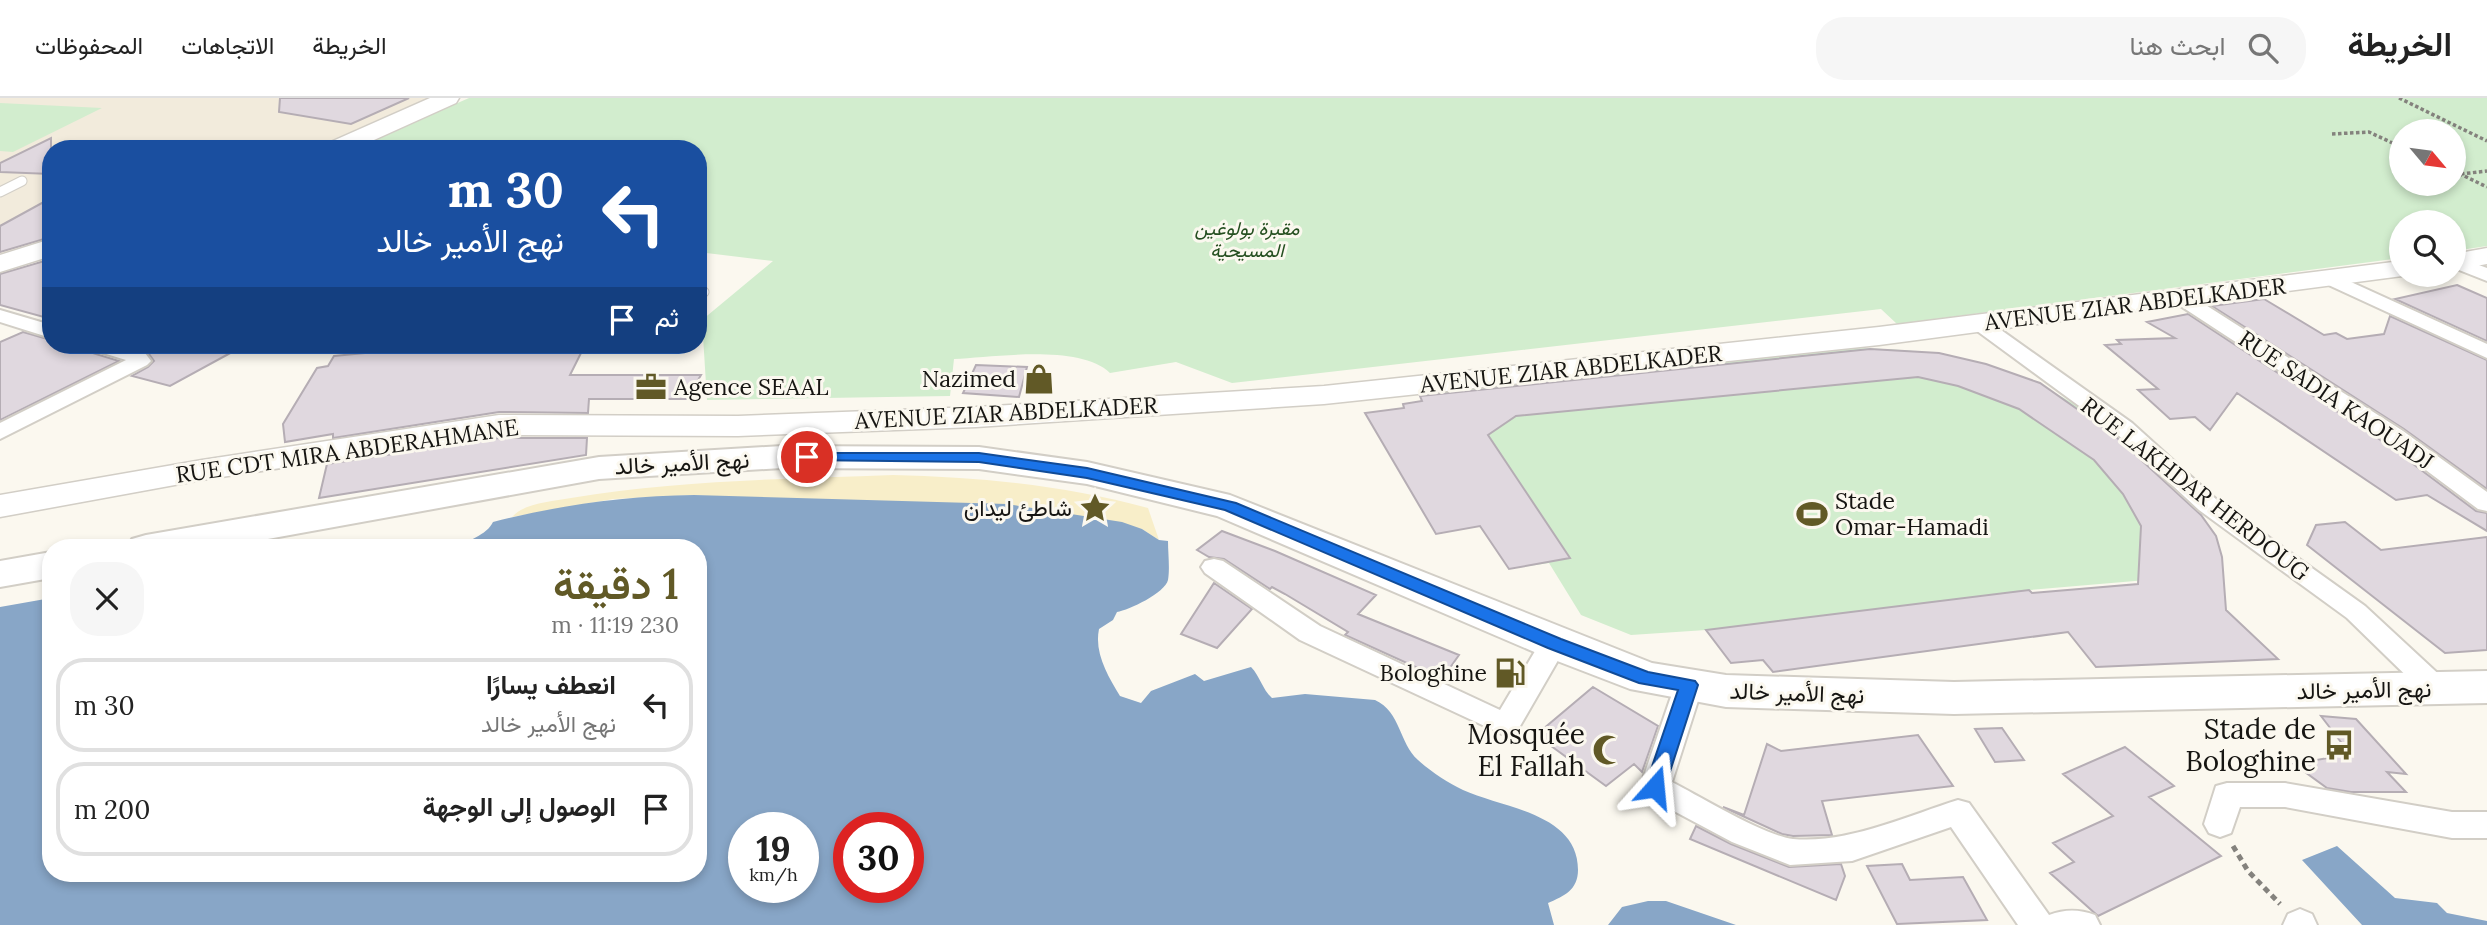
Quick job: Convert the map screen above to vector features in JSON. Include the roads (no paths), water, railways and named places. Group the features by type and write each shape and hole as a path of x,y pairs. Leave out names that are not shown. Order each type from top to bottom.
{"main road":[{"path":"354,140 448,98"},
{"path":"0,264 42,250"},
{"path":"2466,260 2487,256"},
{"name":"AVENUE ZIAR ABDELKADER","path":"738,426 976,417 1324,395 1980,324 2389,270"},
{"name":"RUE CDT MIRA ABDERAHMANE","path":"0,506 202,470 499,425 738,426"},
{"name":"نهج الأمير خالد","path":"197,539 599,468 782,457 979,458 1087,473 1230,507 1554,643 1646,678 1726,691 1954,698 2487,687"},
{"path":"0,574 42,567"}],"street":[{"path":"2466,267 2487,275"},
{"path":"2329,278 2487,352"},
{"name":"RUE SADIA KAOUADJ","path":"2183,299 2395,436 2487,504"},
{"path":"0,316 42,330"},
{"name":"RUE LAKHDAR HERDOUG","path":"1980,324 2124,428 2208,505 2356,612 2436,688"},
{"path":"0,338 26,326"},
{"path":"0,432 141,361 138,357 128,354"},
{"path":"1214,567 1310,633 1506,724 1554,643"},
{"path":"1689,685 1655,787 1743,834 1790,852 1852,848 1958,812 2037,925"},
{"path":"2220,824 2227,795 2285,795 2452,825 2487,825"},
{"path":"2061,925 2083,925"}],"lane":[{"path":"0,192 22,181"}],"water":[{"path":"694,495 1007,504 1122,522 1142,529 1159,540 1168,541 1168,580 1154,595 1117,612 1113,620 1099,629 1100,655 1120,696 1141,703 1151,691 1195,674 1204,681 1251,667 1272,698 1305,694 1375,700 1390,712 1412,753 1434,772 1463,790 1535,815 1566,836 1575,851 1578,870 1576,883 1565,895 1548,903 1554,925 0,925 0,607 42,600 42,882 707,882 707,539 471,539 493,522 593,502"},
{"path":"2337,846 2395,898 2437,903 2447,913 2487,921 2487,925 2362,925 2302,860"},
{"path":"1648,901 1666,901 1736,925 1608,925 1622,907"}],"place":[{"name":"Nazimed","path":"1039,379"},
{"name":"Agence SEAAL","path":"651,387"},
{"name":"شاطئ ليدان","path":"1095,508"},
{"name":"Stade Omar-Hamadi","path":"1812,514"},
{"name":"Bologhine","path":"1510,673"},
{"name":"Stade de Bologhine","path":"2339,745"},
{"name":"Mosquée El Fallah","path":"1608,750"}],"park label":[{"name":"مقبرة بولوغين المسيحية","path":"1247,239"}]}
